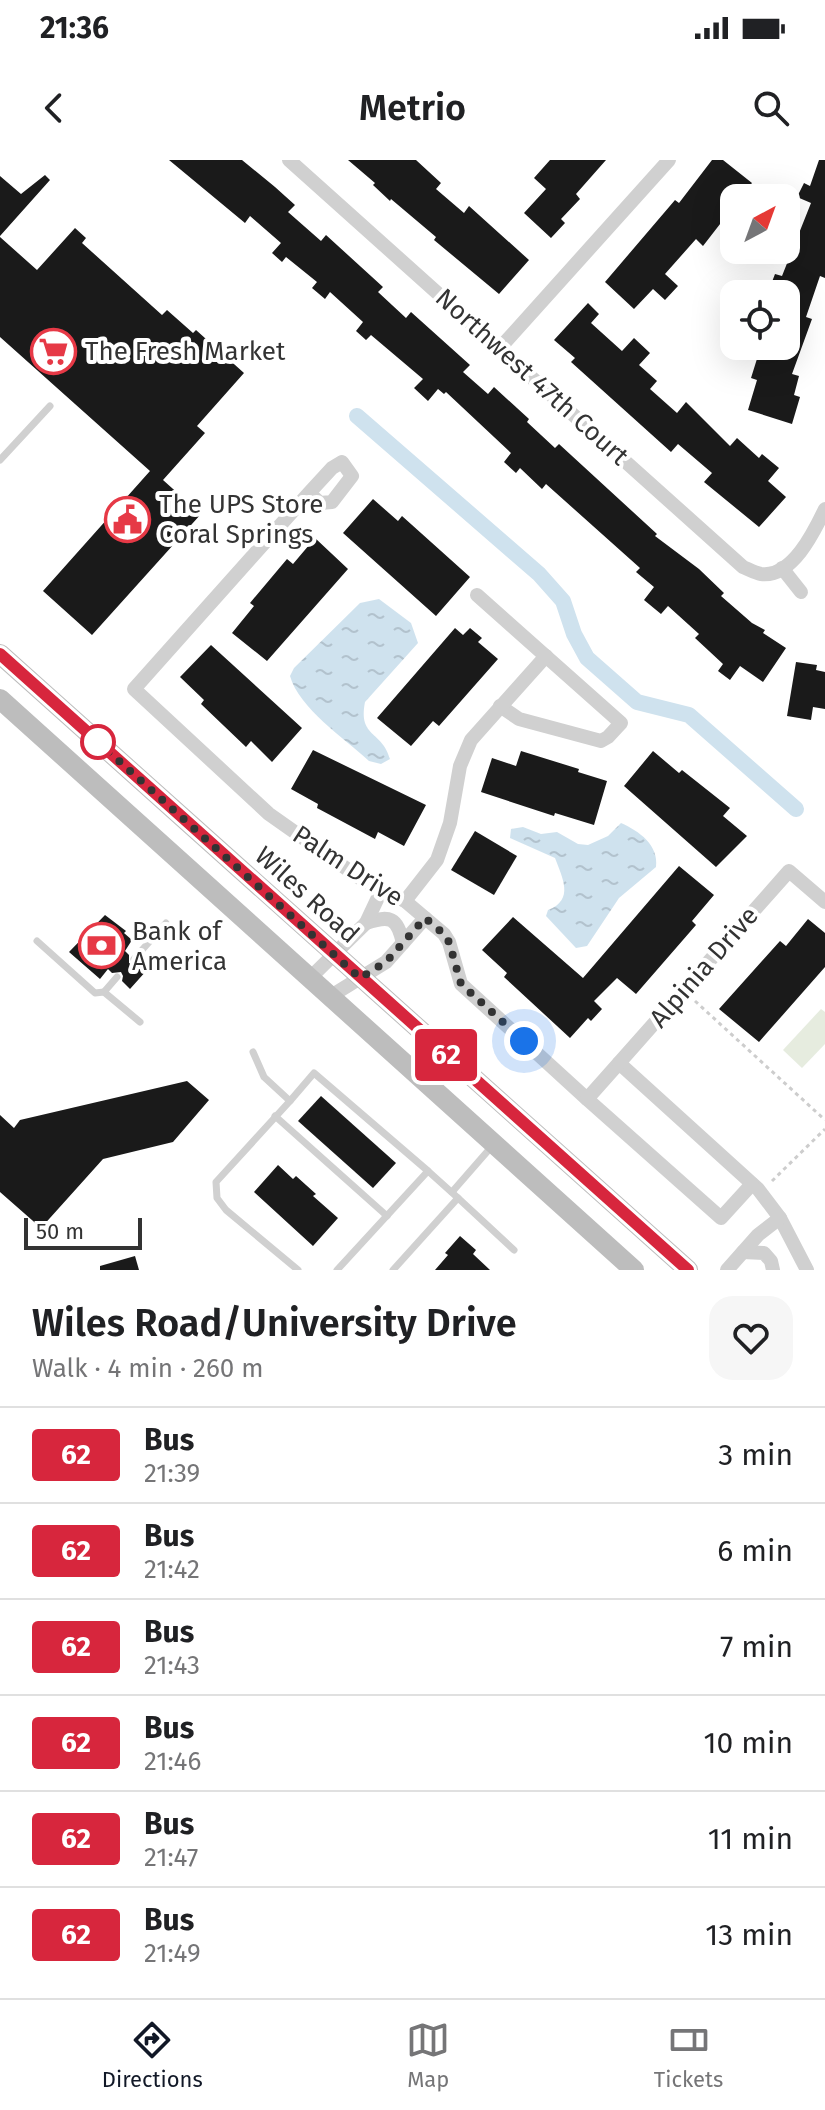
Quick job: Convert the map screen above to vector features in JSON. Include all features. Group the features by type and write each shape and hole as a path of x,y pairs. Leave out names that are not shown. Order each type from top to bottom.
{"main road":[{"name":"Wiles Road","path":"0,654 688,1270"},
{"path":"0,699 634,1270"}],"street":[{"name":"Northwest 47th Court","path":"289,160 743,567 763,574 782,568"},
{"path":"500,348 669,160"},
{"name":"Palm Drive","path":"309,493 134,689 269,814 364,881 405,901 444,934 461,984 721,1218 755,1186"},
{"path":"801,592 782,568 800,553 825,509"},
{"path":"477,595 621,723 601,741 519,719 500,706"},
{"path":"405,901 437,860 450,823 460,766 471,740 546,656"},
{"name":"Alpinia Drive","path":"619,1063 789,871 825,902"},
{"path":"311,977 366,923 382,889"},
{"path":"366,923 385,918 394,921 403,943"},
{"path":"331,996 386,962 425,918"},
{"path":"587,1099 619,1063 755,1186 780,1218 804,1266 786,1270"},
{"path":"727,1270 758,1235 780,1218"},
{"path":"743,1252 764,1253 771,1261 773,1270"}],"lane":[{"path":"0,460 50,406"},
{"path":"134,959 166,923"},
{"path":"37,941 95,993 104,992 117,977"},
{"path":"104,992 140,1022"},
{"path":"253,1052 264,1077 290,1101"},
{"path":"298,1270 226,1210 217,1198 216,1182 314,1073 514,1250"},
{"path":"275,1116 387,1216"},
{"path":"393,1270 494,1143"},
{"path":"337,1270 428,1171"},
{"path":"344,1263 351,1270"}],"path":[{"path":"683,990 825,1120"},
{"path":"755,1186 777,1178 825,1129"}],"shaded area":[{"path":"821,1009 825,1012 825,1044 802,1068 783,1050"}],"water":[{"path":"379,599 411,623 418,643 365,702 365,722 390,759 381,764 369,761 312,711 290,676 294,668 360,603"},
{"path":"621,823 641,835 651,846 656,867 619,898 587,946 576,948 546,916 564,894 563,880 555,858 510,838 511,829 523,827 541,834 557,832 578,844 588,845 608,836"}],"building":[{"path":"169,160 242,160 275,187 295,205 288,212 321,241 326,235 383,287 378,292 406,318 411,312 470,365 463,372 488,394 494,387 555,448 559,444 657,534 655,536 699,569 724,593 721,596 752,623 765,630 763,633 786,648 763,682 740,666 730,680 718,671 723,664 695,638 699,634 668,606 661,614 644,600 654,587 636,572 640,568 546,484 542,489 520,468 516,473 504,462 511,453 446,392 444,394 438,389 428,401 414,388 423,379 371,335 366,340 356,331 363,322 330,292 325,299 312,288 317,282 286,257 282,262 272,253 281,243 250,216 245,223"},
{"path":"348,160 416,160 441,183 436,189 464,213 469,206 529,260 499,294 434,240 436,237 390,201 373,185 375,183"},
{"path":"550,160 606,160 576,194 580,199 561,219 565,223 551,238 524,213 546,189 534,178"},
{"path":"712,160 723,160 752,183 720,184 720,224 703,246 696,239 665,274 678,286 665,300 653,289 634,309 605,282 675,200 679,203"},
{"path":"819,160 825,160 825,278 820,276 806,317 812,319 800,352 800,280 773,280 775,274 782,276 787,264 800,264 800,231 811,203 800,198 800,191 804,183 810,186"},
{"path":"45,175 50,180 0,236 0,176 21,194"},
{"path":"75,228 86,238 82,243 162,315 167,310 193,333 196,330 244,373 197,426 205,433 163,480 201,514 92,635 43,591 150,471 0,337 0,237 37,270"},
{"path":"588,303 599,314 591,323 622,351 634,338 650,353 639,365 657,381 650,389 677,413 686,402 730,446 737,438 759,458 762,454 779,468 768,481 786,497 759,527 704,482 712,473 678,444 671,452 571,362 575,358 554,340"},
{"path":"757,360 797,360 792,374 799,376 794,395 800,397 792,424 748,410 757,380 751,378"},
{"path":"373,499 398,521 402,516 470,577 436,616 343,533"},
{"path":"315,538 348,569 267,661 232,633 254,606 250,603 287,559 293,564"},
{"path":"455,628 463,635 470,628 482,638 478,642 498,659 439,726 433,721 411,746 377,718"},
{"path":"211,645 302,728 272,762 251,741 246,747 201,704 204,700 180,677"},
{"path":"796,662 817,665 816,670 825,672 825,709 813,707 811,720 787,716"},
{"path":"313,750 426,805 404,846 378,832 375,839 317,808 318,804 291,789"},
{"path":"521,751 607,781 594,825 555,813 554,816 481,792 492,758 516,766"},
{"path":"653,751 730,808 723,816 747,836 716,867 624,786"},
{"path":"475,831 517,856 494,895 451,870"},
{"path":"679,866 714,895 692,921 696,925 636,994 617,978 594,1001 602,1009 591,1021 588,1018 570,1038 504,977 507,973 482,950 513,917 583,978"},
{"path":"105,915 126,931 124,933 132,940 125,951 129,955 129,963 139,963 147,970 130,989 122,981 121,972 112,973 108,969 100,979 69,952"},
{"path":"808,919 825,933 825,967 759,1042 719,1009 780,941 786,946"},
{"path":"187,1081 209,1100 173,1142 103,1159 41,1228 0,1192 0,1115 14,1128 20,1120"},
{"path":"321,1096 396,1163 373,1188 298,1121"},
{"path":"278,1165 293,1179 296,1176 338,1218 313,1246 254,1192"},
{"path":"460,1236 476,1250 473,1254 490,1270 435,1270"},
{"path":"135,1256 139,1270 100,1270 100,1266"}],"waterway":[{"path":"357,416 539,574 563,601 574,634 587,658 637,702 689,715 796,809"}],"bus line":[{"name":"62","path":"0,654 688,1270"}],"place":[{"name":"The Fresh Market","path":"54,351"},
{"name":"The UPS Store Coral Springs","path":"128,519"},
{"name":"Bank of America","path":"101,946"}],"route":[{"path":"98,742 360,978 386,962 425,918 449,942 461,984 524,1041"}]}
